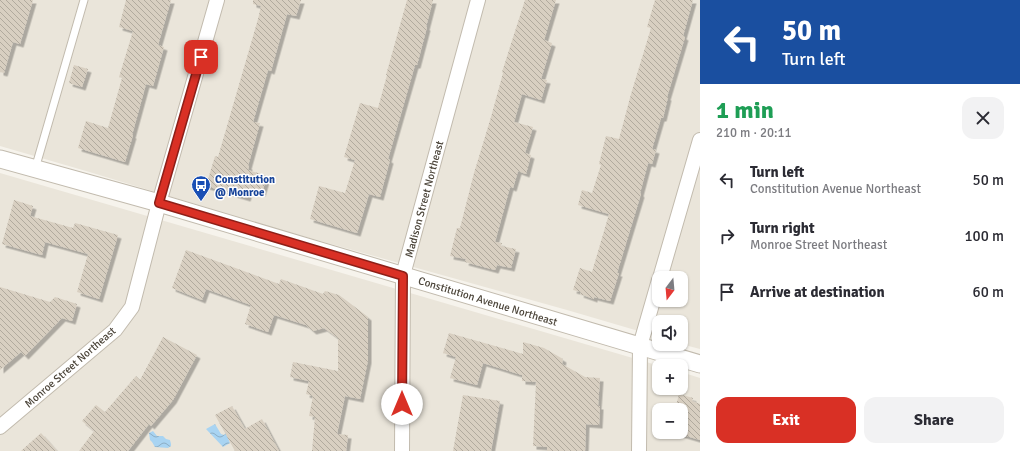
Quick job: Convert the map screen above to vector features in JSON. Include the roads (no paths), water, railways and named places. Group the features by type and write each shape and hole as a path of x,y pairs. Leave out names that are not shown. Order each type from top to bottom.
{"street":[{"name":"Monroe Street Northeast","path":"0,427 115,330 132,307 159,203 217,0"},
{"name":"Madison Street Northeast","path":"402,451 403,276 478,0"},
{"path":"661,271 700,140"},
{"name":"Constitution Avenue Northeast","path":"0,159 159,203 700,364"},
{"path":"639,451 640,346 652,304"}],"lane":[{"path":"35,169 84,0"}],"water":[{"path":"215,424 221,434 224,435 226,433 230,443 223,447 206,429"},
{"path":"153,431 157,436 163,436 170,440 171,446 168,448 155,447 150,440 149,433"}],"place":[{"name":"Constitution @ Monroe","path":"201,202"}]}
